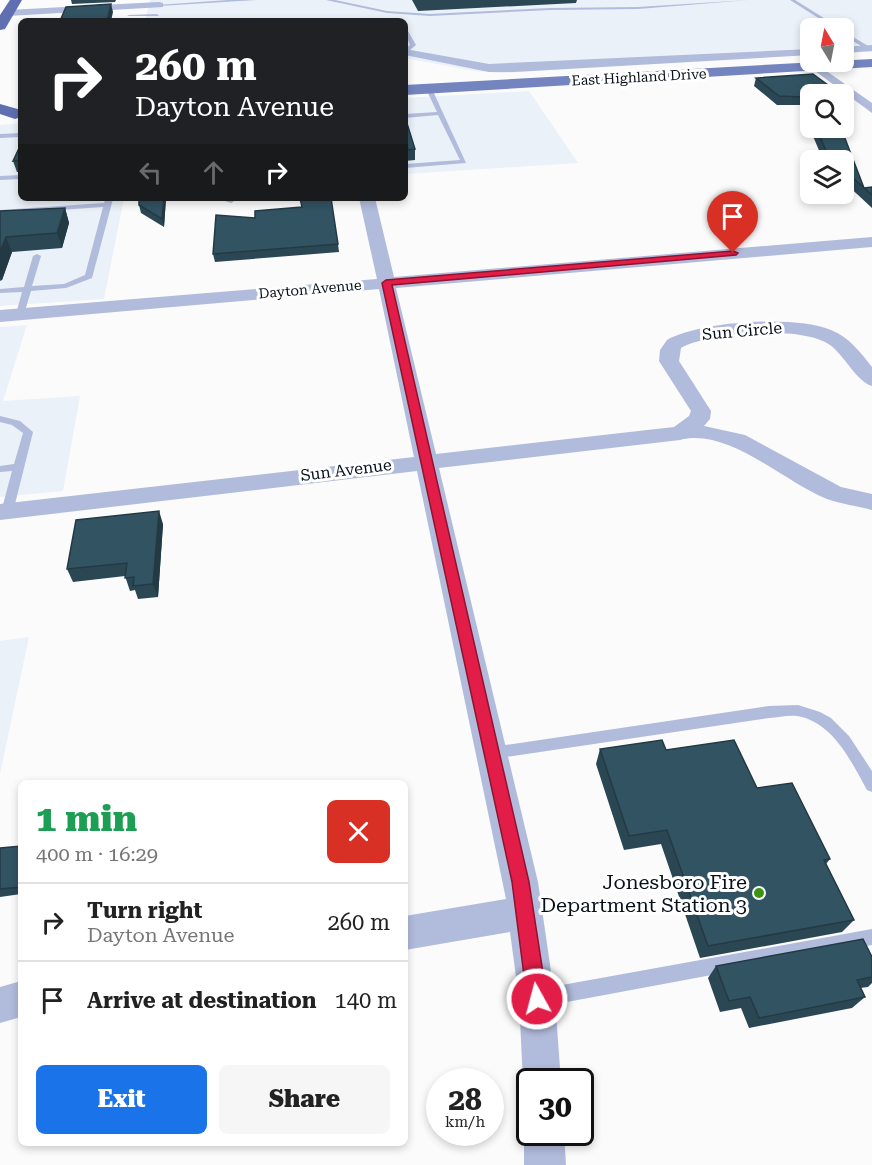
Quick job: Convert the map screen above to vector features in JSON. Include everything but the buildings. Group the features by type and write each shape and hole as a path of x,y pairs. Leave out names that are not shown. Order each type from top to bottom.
{"highway":[{"path":"0,26 10,5"}],"main road":[{"name":"East Highland Drive","path":"854,55 871,53"},
{"name":"East Highland Drive","path":"408,90 800,60"}],"street":[{"path":"10,5 158,10"},
{"path":"854,51 871,53"},
{"path":"408,53 489,68 800,59"},
{"path":"828,72 872,109"},
{"path":"368,201 428,460 520,882 537,999 541,1068"},
{"name":"Dayton Avenue","path":"0,316 872,242"},
{"name":"Sun Circle","path":"690,426 699,419 701,411 669,361 668,354 674,344 687,337 786,327 812,330 825,334 841,344 872,380"},
{"path":"690,426 698,432 737,440 834,493 872,502"},
{"name":"Sun Avenue","path":"3,512 428,460 680,433 690,426"},
{"path":"408,932 524,913"},
{"path":"0,1005 18,1000"},
{"path":"544,1146 545,1165"}],"lane":[{"path":"129,16 158,10 255,0"},
{"path":"328,0 398,13 430,15 704,4 747,0"},
{"path":"698,0 704,4"},
{"path":"792,0 821,18"},
{"path":"398,13 400,18"},
{"path":"408,34 413,45 408,49"},
{"path":"854,41 871,53"},
{"path":"408,165 464,162 429,89"},
{"path":"408,116 441,114"},
{"path":"0,136 18,135"},
{"path":"0,178 18,177"},
{"path":"0,212 108,201 89,276 66,286 0,291"},
{"path":"20,314 37,256"},
{"path":"0,419 16,423 28,432 19,467 3,512"},
{"path":"0,468 19,467"},
{"path":"492,753 769,711 801,710 825,720 844,737 872,785"},
{"path":"537,999 872,937"}],"shaded area":[{"path":"150,0 872,0 872,52 854,53 854,18 800,18 800,56 502,73 474,71 408,59 408,18 146,18"},
{"path":"529,91 578,163 408,174 408,98"},
{"path":"18,123 18,201 123,201 104,299 0,306 0,125"},
{"path":"27,325 3,401 80,396 63,491 0,497 0,327"},
{"path":"29,637 0,774 0,641"}],"place":[{"name":"Jonesboro Fire Department Station 3","path":"759,893"}],"route":[{"path":"537,999 520,882 428,460 386,283 733,253"}]}
